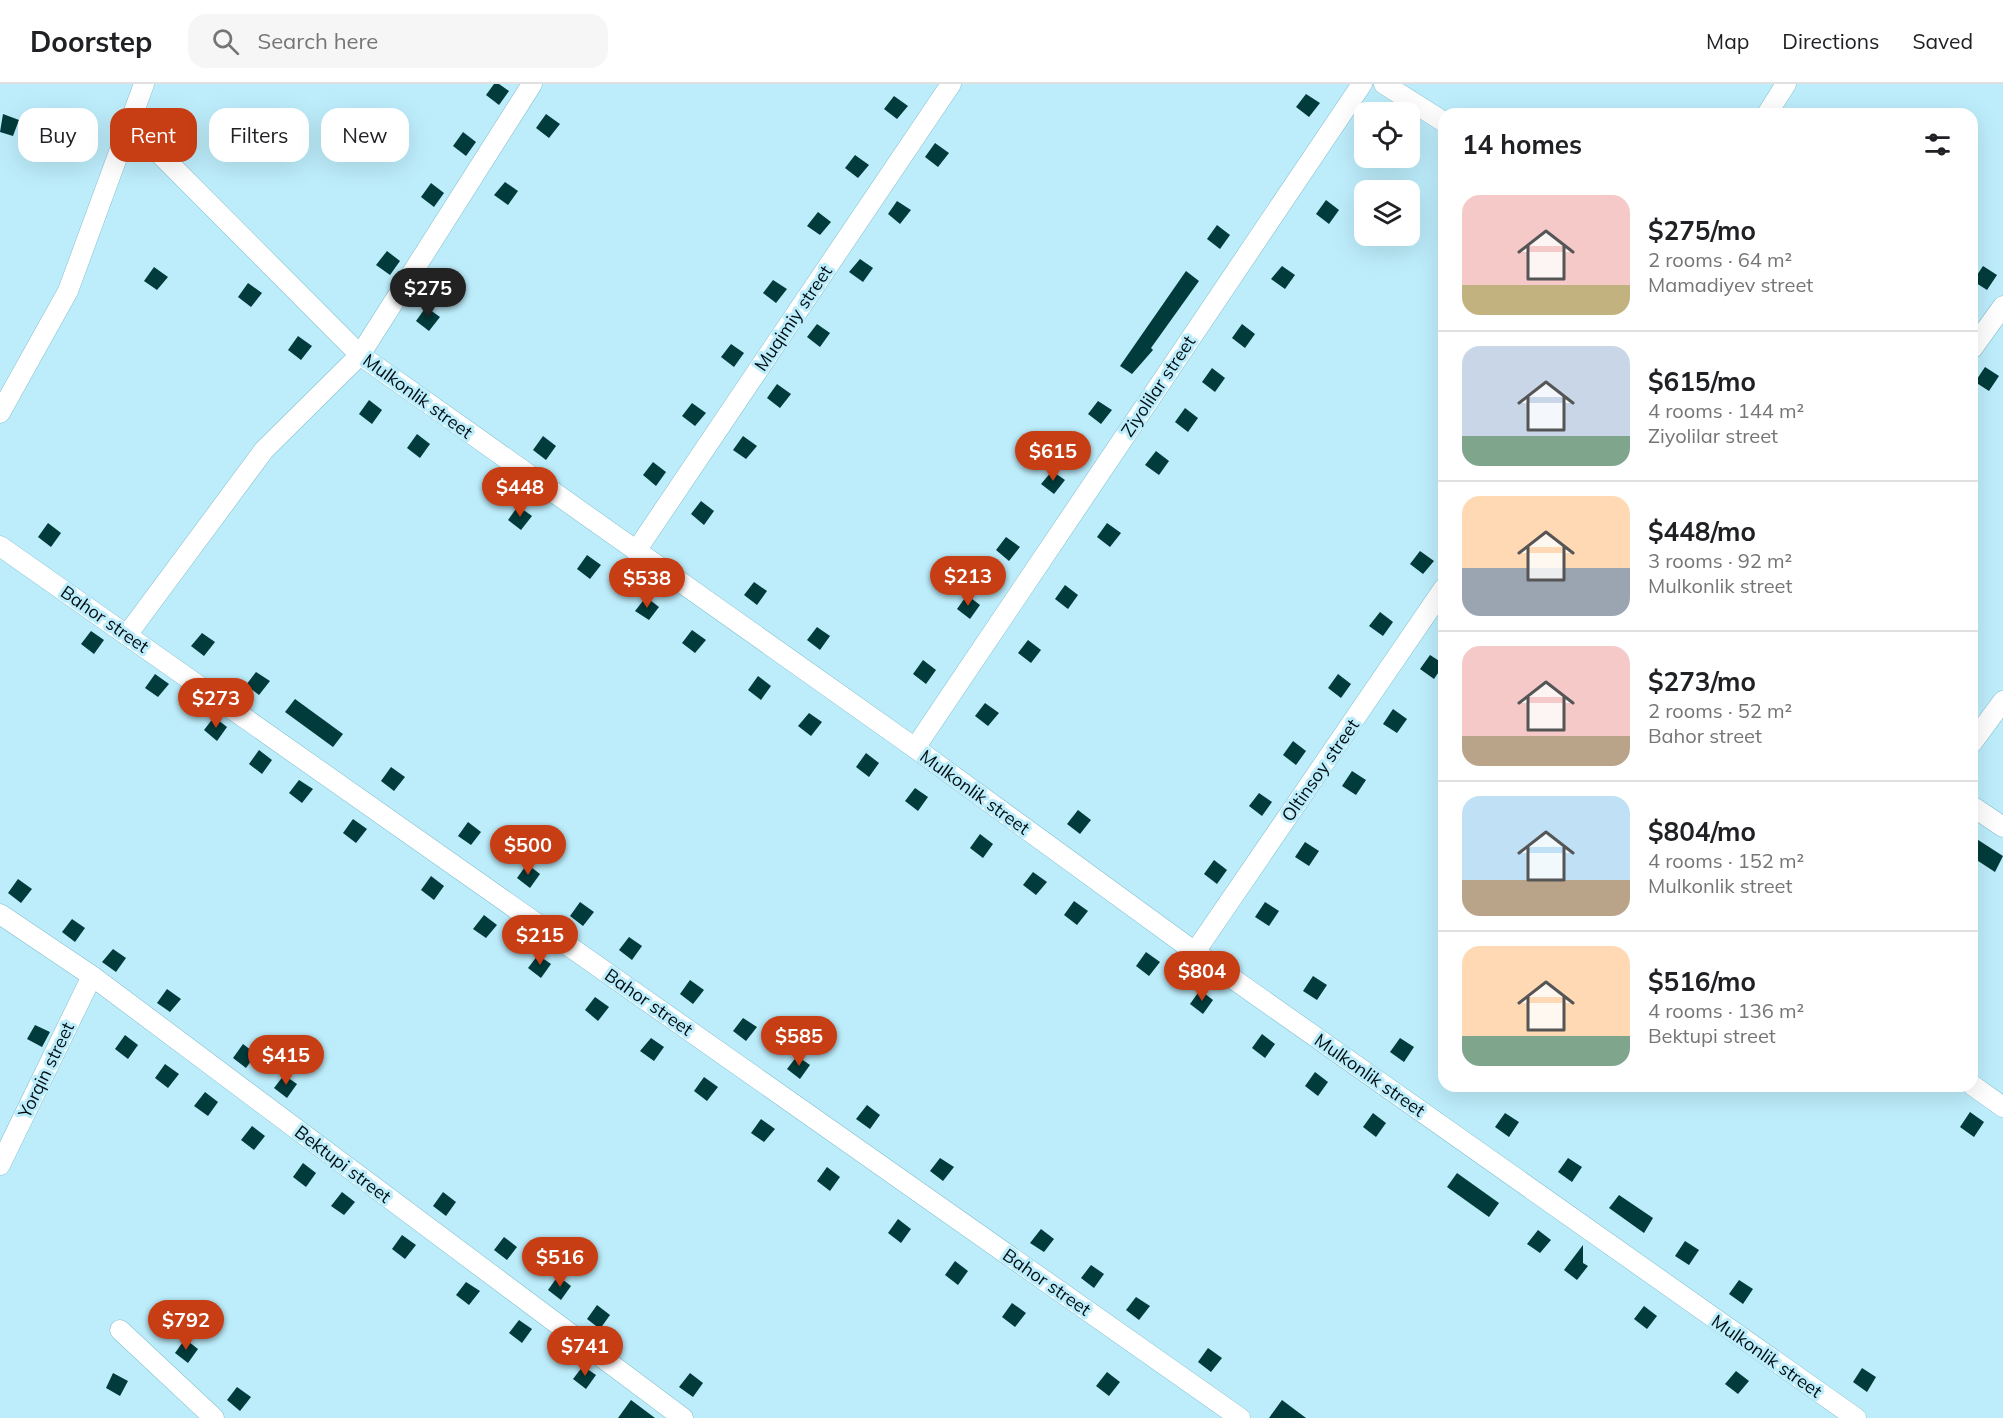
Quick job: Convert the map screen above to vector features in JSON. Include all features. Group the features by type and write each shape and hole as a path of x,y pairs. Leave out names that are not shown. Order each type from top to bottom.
{"street":[{"path":"136,108 144,84"},
{"path":"127,635 264,450 360,355 532,84"},
{"name":"Muqimiy street","path":"636,551 951,84"},
{"name":"Ziyolilar street","path":"915,748 1362,84"},
{"path":"1384,84 1438,118"},
{"path":"1771,108 1786,84"},
{"path":"0,413 68,291 116,162"},
{"name":"Mulkonlik street","path":"168,162 360,355 915,748 1195,951 1856,1418"},
{"path":"1978,341 2003,306"},
{"name":"Bahor street","path":"0,546 1240,1418"},
{"name":"Oltinsoy street","path":"1195,951 1438,597"},
{"path":"1978,735 2003,701"},
{"path":"1978,810 2003,827"},
{"name":"Bektupi street","path":"0,914 92,976 683,1418"},
{"name":"Yorqin street","path":"0,1165 92,976"},
{"path":"1978,1090 2003,1107"},
{"path":"120,1330 214,1418"}],"building":[{"path":"494,84 499,84 509,91 499,105 486,95"},
{"path":"1306,94 1320,103 1309,117 1296,107"},
{"path":"894,96 908,106 897,119 884,109"},
{"path":"3,114 18,120 13,136 0,132"},
{"path":"546,114 560,124 549,138 536,128"},
{"path":"463,132 476,142 466,156 453,146"},
{"path":"935,143 949,153 938,167 925,157"},
{"path":"855,155 869,165 858,178 845,168"},
{"path":"505,182 518,191 508,205 494,195"},
{"path":"431,183 444,193 434,207 421,197"},
{"path":"1326,200 1339,210 1329,224 1316,214"},
{"path":"897,201 911,210 900,224 888,214"},
{"path":"818,212 831,222 820,235 807,226"},
{"path":"1217,225 1230,235 1220,249 1207,239"},
{"path":"387,251 400,261 390,275 376,265"},
{"path":"860,259 873,268 863,282 849,272"},
{"path":"1282,266 1295,275 1285,289 1271,279"},
{"path":"1983,266 1997,275 1987,290 1978,284 1978,274"},
{"path":"154,267 168,277 157,290 144,281"},
{"path":"1186,271 1199,281 1151,348 1153,350 1132,374 1120,366"},
{"path":"773,280 787,289 776,303 763,293"},
{"path":"248,283 262,293 251,307 238,297"},
{"path":"426,307 440,317 429,331 416,321"},
{"path":"817,324 830,333 820,347 807,337"},
{"path":"1242,324 1255,334 1245,348 1232,338"},
{"path":"298,336 312,346 301,360 288,350"},
{"path":"731,344 744,353 734,367 721,357"},
{"path":"1985,367 1999,376 1989,391 1978,384 1978,378"},
{"path":"1212,368 1225,378 1215,392 1202,382"},
{"path":"777,384 791,394 780,408 767,398"},
{"path":"369,400 382,410 372,424 359,414"},
{"path":"1098,401 1112,410 1101,424 1088,414"},
{"path":"692,403 706,413 695,426 682,416"},
{"path":"1185,408 1198,418 1188,432 1175,422"},
{"path":"417,434 430,444 420,458 407,448"},
{"path":"543,436 556,446 546,460 533,450"},
{"path":"743,436 757,446 746,459 733,450"},
{"path":"1156,451 1169,461 1159,475 1145,465"},
{"path":"653,462 666,472 656,486 643,475"},
{"path":"1052,471 1065,480 1054,494 1041,484"},
{"path":"701,501 714,511 704,525 691,514"},
{"path":"518,506 532,516 521,530 508,520"},
{"path":"48,523 61,533 51,547 38,537"},
{"path":"1107,523 1121,533 1110,547 1097,537"},
{"path":"1006,537 1020,547 1009,561 996,550"},
{"path":"1420,551 1434,561 1423,574 1410,564"},
{"path":"587,555 601,565 590,579 577,569"},
{"path":"754,582 767,591 757,605 744,595"},
{"path":"1065,585 1078,595 1068,609 1055,599"},
{"path":"967,595 980,605 970,619 957,609"},
{"path":"646,597 659,607 649,620 635,611"},
{"path":"1380,612 1393,622 1383,636 1369,626"},
{"path":"817,627 830,636 820,650 807,640"},
{"path":"692,630 706,640 695,653 682,643"},
{"path":"91,631 104,640 94,654 81,644"},
{"path":"202,633 215,642 204,656 191,646"},
{"path":"1028,640 1041,650 1031,663 1018,653"},
{"path":"1430,655 1438,660 1438,673 1434,679 1420,669"},
{"path":"923,660 936,670 926,684 913,674"},
{"path":"256,672 270,681 259,695 246,685"},
{"path":"155,674 169,684 158,697 145,688"},
{"path":"1338,674 1351,684 1341,698 1328,688"},
{"path":"758,676 771,686 761,700 748,690"},
{"path":"295,699 343,734 333,747 285,712"},
{"path":"985,703 999,713 988,726 975,716"},
{"path":"1393,709 1407,719 1397,733 1383,724"},
{"path":"809,713 822,722 811,736 798,726"},
{"path":"214,717 227,727 217,741 204,730"},
{"path":"1293,741 1306,751 1296,765 1283,755"},
{"path":"259,750 272,760 262,774 249,764"},
{"path":"866,753 879,763 869,777 856,767"},
{"path":"391,767 405,777 394,791 381,781"},
{"path":"1352,771 1366,780 1356,795 1342,786"},
{"path":"299,780 313,789 302,803 289,793"},
{"path":"915,788 928,797 918,811 905,801"},
{"path":"1259,793 1272,802 1262,816 1249,806"},
{"path":"1078,810 1091,820 1080,834 1067,824"},
{"path":"353,819 367,829 356,843 343,833"},
{"path":"468,822 481,832 471,845 458,836"},
{"path":"980,834 993,844 983,858 970,848"},
{"path":"1978,840 2003,856 1995,872 1978,861"},
{"path":"1305,842 1319,851 1309,866 1295,857"},
{"path":"1214,860 1227,870 1217,884 1204,874"},
{"path":"527,864 540,874 530,888 517,878"},
{"path":"1033,872 1047,882 1036,895 1023,885"},
{"path":"431,876 444,886 434,900 421,890"},
{"path":"18,879 32,889 21,903 8,893"},
{"path":"1074,901 1088,911 1077,925 1064,915"},
{"path":"580,902 594,912 583,926 570,916"},
{"path":"1265,902 1279,911 1269,926 1255,917"},
{"path":"484,915 497,925 486,938 473,929"},
{"path":"72,919 85,928 75,942 62,932"},
{"path":"629,937 642,946 632,960 619,950"},
{"path":"113,949 126,958 116,972 102,962"},
{"path":"1146,952 1160,962 1149,976 1136,966"},
{"path":"538,955 551,964 541,978 528,968"},
{"path":"1313,976 1327,985 1317,1000 1303,991"},
{"path":"690,980 704,990 693,1004 680,994"},
{"path":"167,989 181,999 170,1012 157,1003"},
{"path":"1200,990 1213,1000 1203,1014 1190,1004"},
{"path":"595,997 609,1007 598,1021 585,1010"},
{"path":"743,1018 757,1027 746,1041 733,1031"},
{"path":"35,1025 50,1032 42,1047 27,1039"},
{"path":"1262,1034 1275,1044 1265,1058 1252,1048"},
{"path":"125,1035 138,1045 128,1059 115,1049"},
{"path":"651,1038 664,1047 654,1061 640,1051"},
{"path":"1400,1038 1414,1047 1404,1062 1390,1052"},
{"path":"243,1044 256,1054 246,1068 233,1058"},
{"path":"797,1056 810,1065 800,1079 787,1069"},
{"path":"165,1064 179,1074 168,1088 155,1078"},
{"path":"1315,1072 1328,1082 1318,1096 1305,1086"},
{"path":"284,1075 297,1084 287,1098 274,1088"},
{"path":"704,1077 718,1087 707,1101 694,1091"},
{"path":"205,1092 218,1102 208,1116 194,1106"},
{"path":"867,1105 880,1115 870,1129 856,1119"},
{"path":"1970,1112 1984,1122 1974,1137 1960,1127"},
{"path":"1373,1113 1386,1123 1376,1137 1363,1127"},
{"path":"1505,1113 1519,1122 1509,1137 1495,1127"},
{"path":"761,1119 775,1129 764,1142 751,1133"},
{"path":"252,1126 265,1136 254,1150 241,1140"},
{"path":"940,1158 954,1167 943,1181 930,1171"},
{"path":"1568,1158 1582,1167 1572,1182 1558,1172"},
{"path":"303,1163 316,1173 306,1187 293,1177"},
{"path":"827,1167 840,1177 830,1191 817,1181"},
{"path":"1457,1173 1499,1203 1489,1217 1447,1187"},
{"path":"342,1192 355,1202 344,1215 331,1206"},
{"path":"443,1192 456,1202 446,1216 433,1206"},
{"path":"1619,1195 1653,1218 1644,1233 1609,1208"},
{"path":"898,1219 911,1229 901,1243 888,1233"},
{"path":"1041,1229 1054,1239 1044,1252 1030,1243"},
{"path":"1538,1230 1551,1240 1540,1253 1527,1244"},
{"path":"402,1235 416,1245 405,1259 392,1249"},
{"path":"504,1237 517,1247 507,1260 494,1250"},
{"path":"1685,1241 1699,1250 1689,1265 1675,1256"},
{"path":"1583,1245 1583,1263 1588,1266 1577,1280 1564,1270"},
{"path":"955,1261 968,1271 958,1285 945,1275"},
{"path":"1091,1265 1104,1274 1094,1288 1081,1278"},
{"path":"558,1276 571,1286 561,1300 548,1290"},
{"path":"1739,1280 1753,1289 1743,1304 1729,1294"},
{"path":"466,1282 480,1291 469,1305 456,1295"},
{"path":"1136,1297 1150,1306 1139,1320 1126,1310"},
{"path":"1012,1303 1026,1313 1015,1327 1002,1317"},
{"path":"597,1305 610,1315 600,1329 587,1319"},
{"path":"1644,1306 1657,1316 1647,1329 1634,1319"},
{"path":"519,1320 532,1329 522,1343 509,1333"},
{"path":"185,1339 198,1349 188,1363 175,1353"},
{"path":"1208,1348 1222,1358 1211,1372 1198,1362"},
{"path":"583,1366 596,1375 586,1389 573,1379"},
{"path":"1862,1368 1876,1377 1867,1392 1853,1382"},
{"path":"1736,1371 1749,1381 1738,1394 1725,1384"},
{"path":"1107,1372 1120,1382 1109,1396 1096,1386"},
{"path":"113,1373 128,1381 120,1396 106,1388"},
{"path":"690,1373 703,1383 693,1397 679,1387"},
{"path":"237,1387 251,1397 240,1411 227,1400"},
{"path":"631,1400 655,1418 618,1418"},
{"path":"1282,1400 1306,1418 1269,1418"}]}
